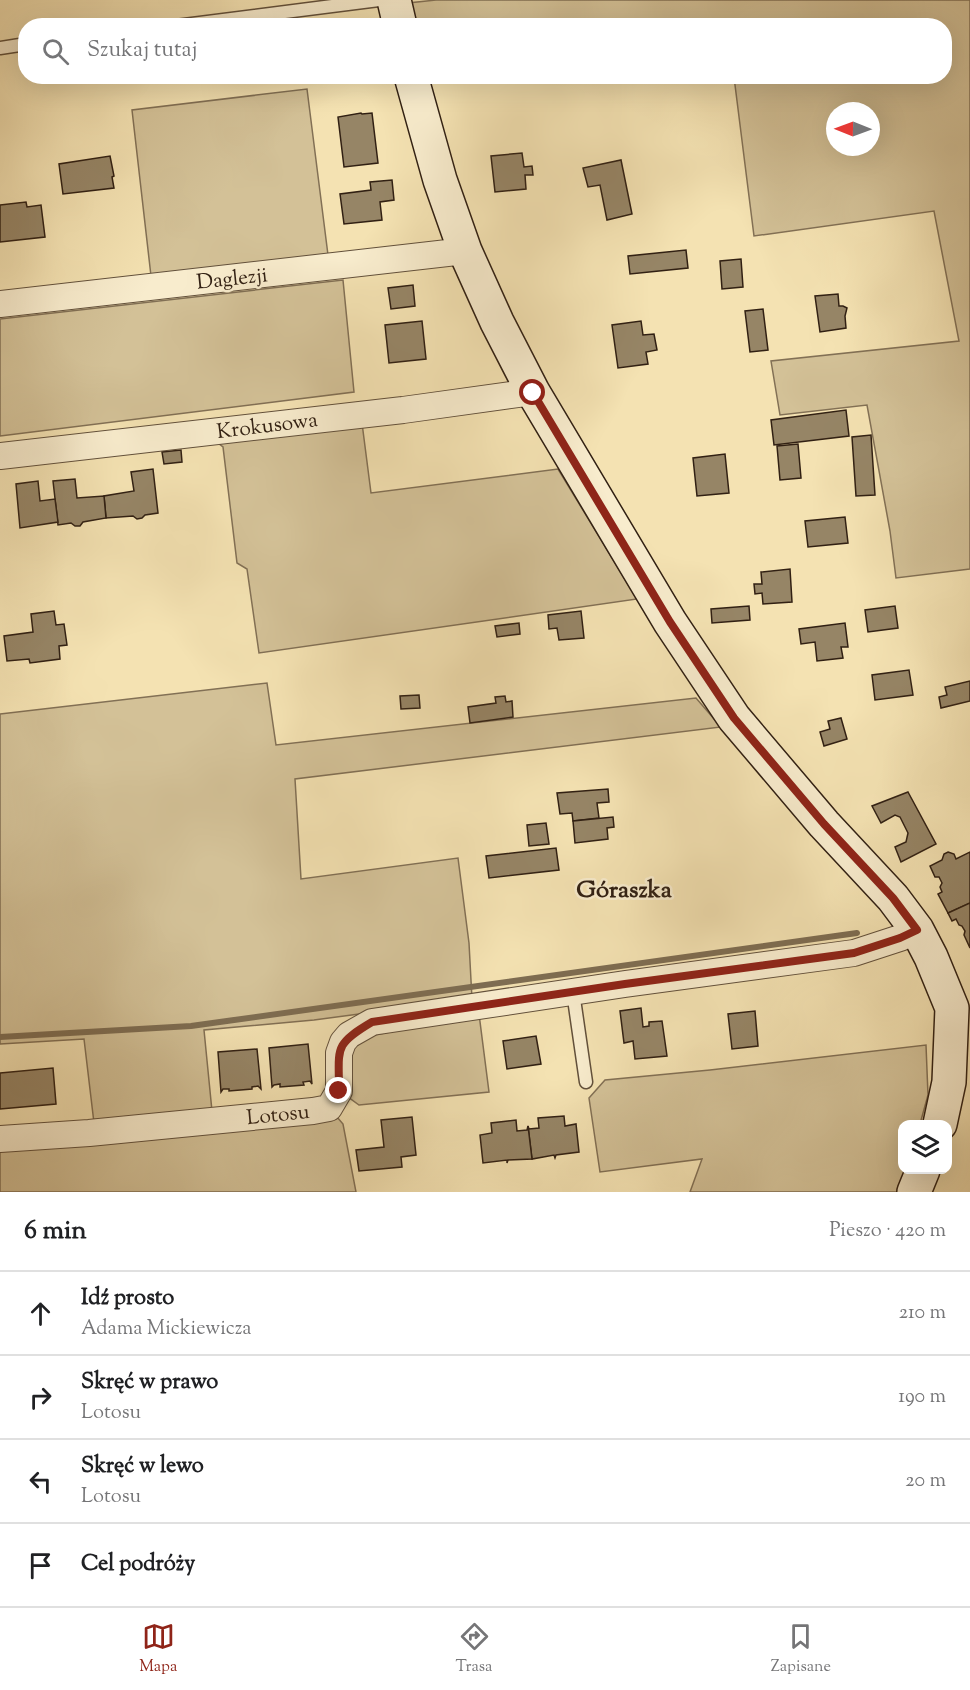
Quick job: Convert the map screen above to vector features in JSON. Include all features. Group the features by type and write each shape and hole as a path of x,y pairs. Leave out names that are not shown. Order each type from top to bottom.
{"street":[{"path":"394,0 398,18"},
{"path":"413,84 440,180 465,251 497,322 533,393 670,622 734,718 824,824 893,898 917,930 931,957 952,1008 949,1082 941,1120"},
{"name":"Daglezji","path":"0,304 465,251"},
{"name":"Krokusowa","path":"0,456 533,393"},
{"name":"Lotosu","path":"0,1139 329,1108 339,1091 339,1053 343,1042 349,1035 372,1022 854,953 917,930"},
{"path":"914,1192 921,1174"}],"lane":[{"path":"238,18 379,0"},
{"path":"0,48 18,45"},
{"path":"573,992 586,1082"}],"shaded area":[{"path":"436,0 970,0 970,569 896,578 890,531 867,405 780,415 771,361 959,341 934,211 754,236 735,84 952,84 952,18 412,18 408,3"},
{"path":"307,89 328,255 151,276 132,110"},
{"path":"343,280 354,392 0,436 0,319"},
{"path":"362,423 371,493 558,469 637,599 259,653 247,569 237,563 223,447 214,440"},
{"path":"267,683 276,745 696,698 721,727 295,779 301,879 458,858 469,943 472,999 314,1020 204,1030 212,1111 94,1123 84,1039 0,1044 0,714"},
{"path":"479,1014 489,1092 359,1105 344,1094 341,1066 355,1047 370,1036"},
{"path":"926,1045 928,1095 921,1120 898,1120 898,1174 910,1174 903,1192 690,1192 702,1159 600,1172 589,1098 605,1080"},
{"path":"337,1117 343,1124 356,1192 0,1192 0,1151"}],"building":[{"path":"372,113 378,163 344,167 338,117"},
{"path":"522,153 524,167 532,166 533,175 525,175 526,189 495,192 491,156"},
{"path":"110,156 114,188 63,194 59,164"},
{"path":"621,160 632,214 607,220 600,185 588,187 583,168"},
{"path":"392,180 394,200 380,202 382,220 344,224 340,194 371,190 370,182"},
{"path":"26,202 27,207 41,205 45,237 0,242 0,205"},
{"path":"686,250 688,268 630,274 628,256"},
{"path":"741,259 743,287 722,289 720,261"},
{"path":"413,285 415,306 391,309 388,288"},
{"path":"838,294 839,306 847,308 846,328 820,332 815,296"},
{"path":"763,309 768,350 750,352 745,311"},
{"path":"422,321 426,359 389,363 385,325"},
{"path":"641,321 643,335 654,334 657,350 646,352 648,364 618,368 612,325"},
{"path":"846,410 849,436 774,445 771,420"},
{"path":"871,435 875,495 856,496 852,437"},
{"path":"798,444 801,478 780,480 777,446"},
{"path":"181,450 182,462 164,464 162,452"},
{"path":"725,454 729,493 697,496 693,458"},
{"path":"153,469 158,513 137,519 133,516 106,518 104,496 134,491 131,472"},
{"path":"75,479 77,498 104,496 106,518 83,522 80,526 71,523 58,525 53,481"},
{"path":"38,481 40,501 55,499 58,522 20,528 16,484"},
{"path":"845,517 848,543 808,547 805,521"},
{"path":"790,569 792,602 763,604 762,593 755,594 754,584 762,584 761,572"},
{"path":"749,606 750,620 712,623 711,609"},
{"path":"895,606 898,628 868,632 865,610"},
{"path":"54,611 56,625 64,624 67,645 59,646 60,659 30,663 29,659 7,661 4,636 33,632 31,614"},
{"path":"581,611 584,638 559,640 557,628 549,629 548,615"},
{"path":"519,623 520,634 497,637 495,626"},
{"path":"845,623 848,647 841,647 843,658 817,661 815,642 801,644 799,629"},
{"path":"909,670 913,695 875,700 872,675"},
{"path":"970,681 970,701 941,708 939,697 947,695 945,687"},
{"path":"419,695 420,708 401,709 400,696"},
{"path":"505,696 506,702 512,701 513,717 470,723 468,707 496,703 495,697"},
{"path":"841,718 847,739 824,746 820,732 830,729 828,721"},
{"path":"608,789 609,802 597,803 599,818 573,821 572,813 560,814 557,793"},
{"path":"908,792 936,844 901,862 895,847 906,842 908,833 900,817 895,815 881,823 872,806"},
{"path":"613,817 614,827 607,828 608,839 575,843 573,821"},
{"path":"546,823 549,844 529,846 527,825"},
{"path":"556,848 559,870 489,878 486,856"},
{"path":"948,852 954,854 956,859 970,852 970,903 948,913 938,894 942,892 940,887 942,883 939,877 935,877 930,866 942,860 944,854"},
{"path":"970,903 970,948 962,926 956,919 952,921 948,913"},
{"path":"641,1008 643,1027 649,1026 649,1022 662,1021 667,1056 635,1059 633,1041 624,1043 620,1011"},
{"path":"755,1011 758,1046 732,1049 728,1014"},
{"path":"536,1036 541,1064 507,1069 503,1041"},
{"path":"308,1044 312,1084 310,1081 303,1082 304,1085 280,1087 280,1084 272,1087 269,1048"},
{"path":"257,1049 261,1089 258,1086 252,1089 229,1091 229,1089 223,1089 221,1092 218,1052"},
{"path":"53,1068 56,1104 0,1109 0,1073"},
{"path":"564,1116 565,1126 576,1124 579,1152 556,1155 555,1158 554,1155 532,1159 528,1126 529,1129 539,1128 538,1118"},
{"path":"412,1117 416,1155 401,1157 402,1167 359,1171 356,1150 384,1147 381,1120"},
{"path":"516,1120 517,1131 527,1130 528,1126 532,1159 508,1160 507,1163 507,1160 483,1163 480,1135 492,1133 491,1123"}],"waterway":[{"path":"0,1037 191,1026 857,933"}],"district":[{"name":"Góraszka","path":"624,889"}],"route":[{"path":"339,1091 339,1053 343,1042 349,1035 372,1022 854,953 917,930 893,898 824,824 734,718 670,622 533,393"}]}
